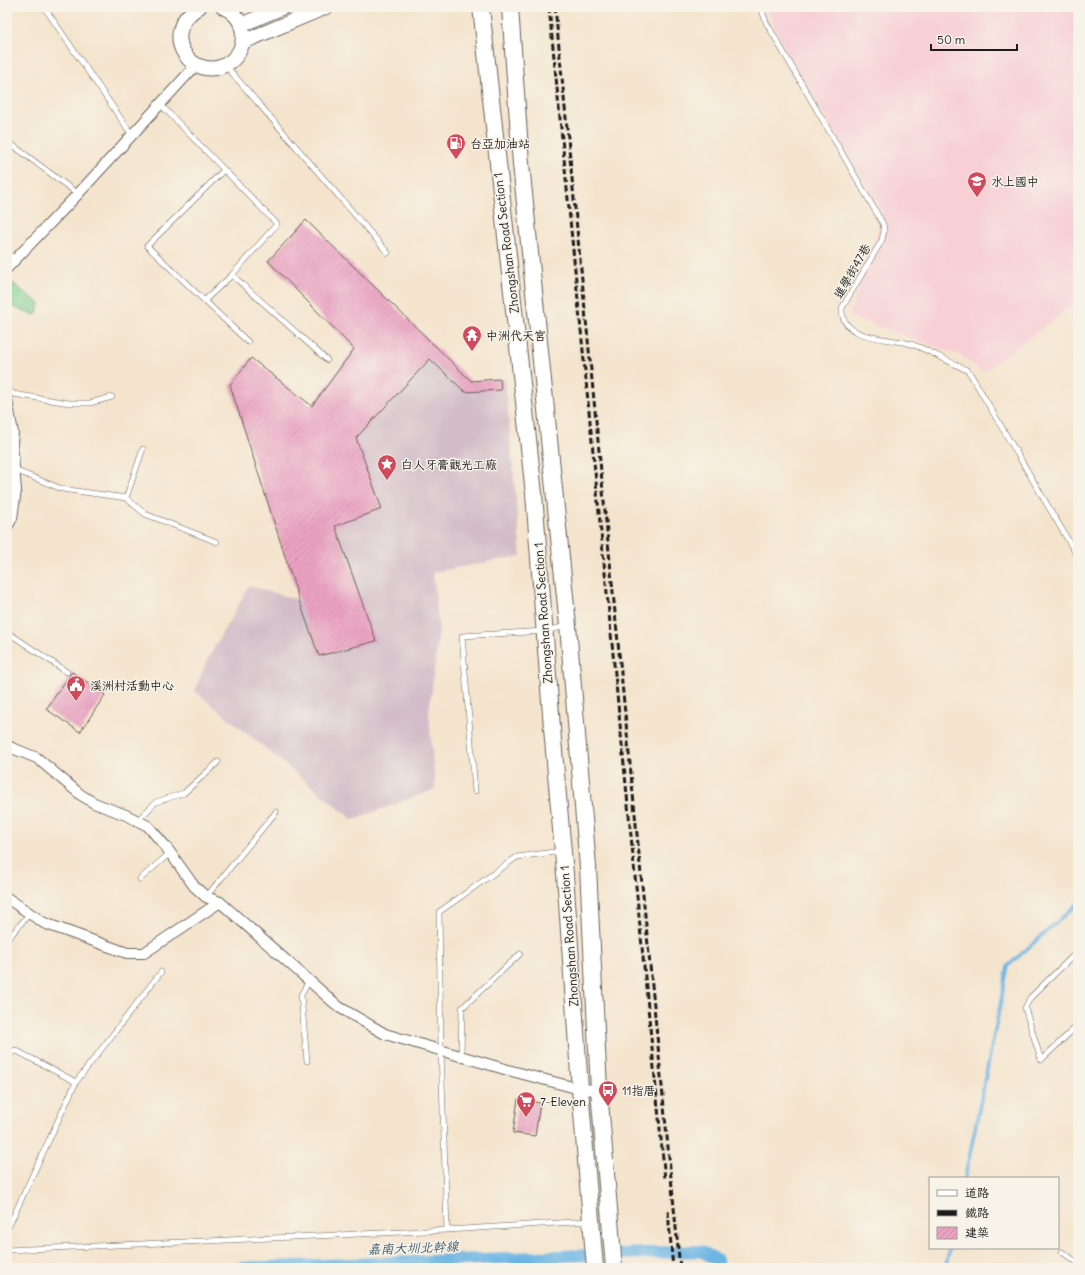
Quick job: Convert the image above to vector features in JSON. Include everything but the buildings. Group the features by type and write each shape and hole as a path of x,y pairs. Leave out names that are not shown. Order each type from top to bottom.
{"main road":[{"path":"199,7 190,12 183,20 179,40 182,50 188,59 196,65 206,68 216,68 225,65 233,59 243,42 241,25 236,16 223,7"},
{"path":"241,25 284,7"},
{"path":"243,42 326,7"},
{"name":"Zhongshan Road Section 1","path":"481,7 533,486 563,851 580,1089 596,1268"},
{"name":"Zhongshan Road Section 1","path":"510,7 522,164 568,626 588,867 599,1090 614,1268"},
{"path":"497,163 522,164"}],"street":[{"path":"7,268 11,256 78,194 196,65"},
{"path":"7,400 13,433 11,468 16,490 12,518 7,527"},
{"path":"7,745 37,758 94,804 126,815 148,826 194,886 206,897 220,902 339,1007 385,1034 580,1089 599,1090"},
{"path":"7,898 44,923 127,953 144,953 220,902"}],"lane":[{"path":"44,7 132,135"},
{"name":"進學街47巷","path":"761,7 766,22 883,224 884,231 882,240 842,308 842,315 846,325 860,334 913,345 967,370 1078,557"},
{"path":"225,65 388,253"},
{"path":"160,104 277,224 232,275 204,301"},
{"path":"7,141 78,194"},
{"path":"224,170 147,246 248,342"},
{"path":"232,275 327,360"},
{"path":"7,388 13,394 69,403 90,403 112,397"},
{"path":"126,498 143,449"},
{"path":"11,468 62,489 126,498 145,514 216,542"},
{"path":"475,791 462,636 545,631 568,626"},
{"path":"7,632 67,672"},
{"path":"137,821 156,802 184,793 218,762"},
{"path":"206,897 276,812"},
{"path":"447,1230 441,1050 439,912 517,857 563,851"},
{"path":"140,879 170,853"},
{"path":"7,940 30,913"},
{"path":"1078,951 1030,998 1025,1008 1040,1060 1078,1025"},
{"path":"461,1056 462,1008 520,954"},
{"path":"7,1230 76,1082 160,972"},
{"path":"307,1061 301,995 309,981"},
{"path":"7,1058 15,1050 76,1082"},
{"path":"7,1250 447,1230 591,1221"},
{"path":"1062,1252 1078,1262"}],"shaded area":[{"name":"水上國中","path":"766,7 1075,7 1078,9 1078,302 983,372 960,355 849,316 883,212 787,54"},
{"name":"白人牙膏觀光工廠","path":"306,220 471,381 505,379 521,556 433,572 439,631 429,712 435,789 353,820 195,691 207,660 249,586 299,600 230,385 251,358 312,406 354,349 268,261"}],"green space":[{"path":"7,279 40,304 36,315 7,305"}],"waterway":[{"path":"965,1177 1008,966 1078,903"},
{"path":"945,1268 950,1249"},
{"name":"嘉南大圳北幹線","path":"620,1254 701,1251 717,1260 718,1268"},
{"name":"嘉南大圳北幹線","path":"240,1268 588,1255"}],"railway":[{"path":"549,7 665,1179"},
{"path":"555,7 680,1268"},
{"path":"668,1211 673,1268"}],"place":[{"name":"台亞加油站","path":"456,160"},
{"name":"水上國中","path":"977,198"},
{"name":"中洲代天宮","path":"472,352"},
{"name":"白人牙膏觀光工廠","path":"387,481"},
{"name":"溪洲村活動中心","path":"76,702"},
{"name":"11指厝","path":"608,1107"},
{"name":"7-Eleven","path":"526,1118"}]}
